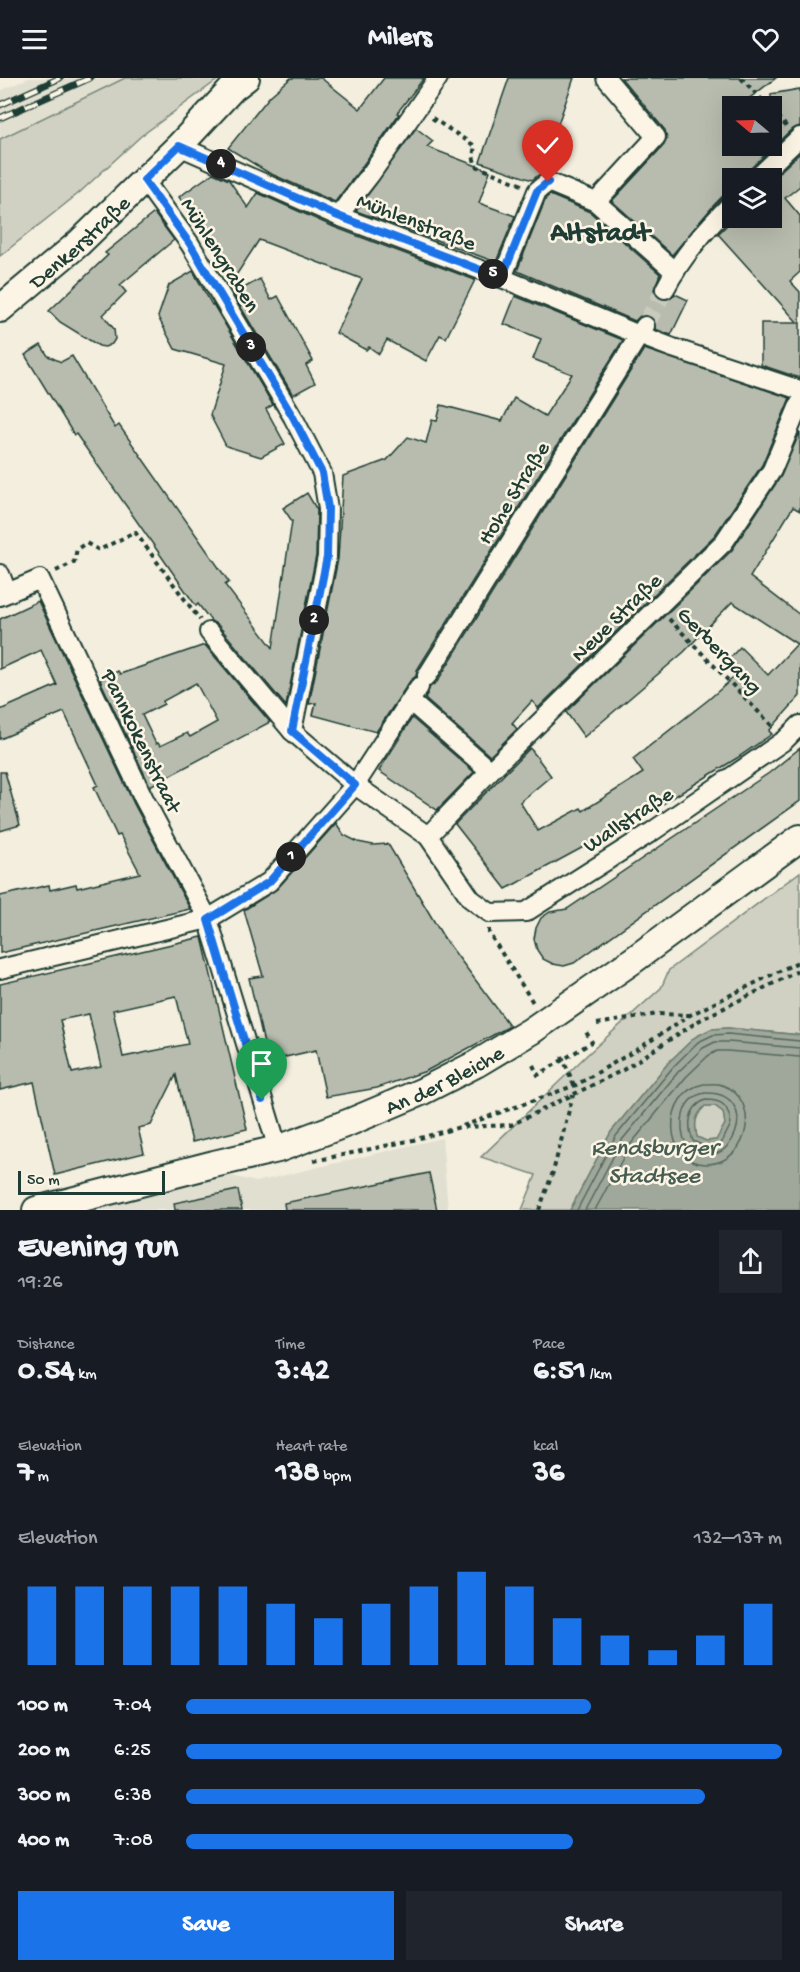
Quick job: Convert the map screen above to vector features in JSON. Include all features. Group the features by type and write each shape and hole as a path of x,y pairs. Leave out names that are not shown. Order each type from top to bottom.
{"main road":[{"name":"Denkerstraße","path":"0,309 79,243 179,146 233,88 246,78"},
{"name":"An der Bleiche","path":"36,1210 278,1149 421,1092 531,1031 632,961 800,838"}],"street":[{"path":"338,216 438,78"},
{"path":"596,202 656,137 606,78"},
{"path":"767,168 800,137"},
{"name":"Mühlenstraße","path":"179,146 338,216 642,330 673,348 800,390"},
{"name":"Mühlengraben","path":"144,180 190,244 293,417 322,473 328,508 327,557 292,731"},
{"path":"502,278 537,191 548,182 596,202 675,272"},
{"path":"665,289 707,229 722,213"},
{"name":"Hohe Straße","path":"0,969 208,920 269,882 355,785 419,688 642,330"},
{"name":"Neue Straße","path":"428,836 490,771 724,542 771,470 800,403"},
{"path":"0,574 4,594 39,579"},
{"name":"Pannkokenstraat","path":"39,579 144,799 208,920 278,1149"},
{"path":"209,632 292,731 355,785 428,836 471,899 490,913"},
{"path":"419,688 490,771"},
{"name":"Wallstraße","path":"490,913 526,912 653,831 785,740 800,725"}],"path":[{"path":"741,78 758,96"},
{"path":"417,108 475,146 473,156 476,166 537,191"},
{"path":"39,579 74,562 77,549 86,543 99,550 135,532 209,632"},
{"name":"Gerbergang","path":"659,608 785,740"},
{"path":"490,913 489,933 535,1006"},
{"path":"310,1162 413,1140 460,1127 576,1086 690,1015 800,961"},
{"path":"460,1127 511,1125 622,1070 700,1020 800,970"},
{"path":"597,1024 658,1014 690,1015"},
{"path":"533,1065 538,1075 565,1061 592,1042 586,1032"},
{"path":"539,1210 553,1172 576,1086 562,1056"}],"shaded area":[{"path":"29,78 127,78 0,139 0,91"},
{"path":"125,78 220,78 141,136 79,193 0,256 0,139"},
{"path":"800,872 800,1035 728,1028 711,1029 695,1037 669,1062 611,1132 570,1210 522,1210 536,1175 481,1157 588,1054 661,988 669,970"},
{"path":"705,1106 715,1106 723,1112 725,1124 717,1140 706,1141 697,1137 696,1120"},
{"path":"442,1138 448,1210 53,1210 208,1170 256,1182"}],"water":[{"name":"Rendsburger Stadtsee","path":"728,1028 800,1035 800,1210 570,1210 611,1132 669,1062 695,1037 711,1029","holes":["705,1106 715,1106 723,1112 725,1124 716,1140 706,1141 697,1137 696,1120"]}],"building":[{"path":"291,78 321,78 360,109 384,78 424,78 335,202 269,173 228,148 270,96"},
{"path":"509,78 574,78 541,173 532,180 480,162"},
{"path":"621,78 776,78 752,96 722,96 722,156 764,156 751,168 722,168 722,197 672,255 612,201 664,145 667,139 665,130"},
{"path":"800,89 800,126 792,129 782,139 782,96 771,96 771,94"},
{"path":"416,128 433,141 427,147 490,171 479,203 515,216 496,262 356,211"},
{"path":"800,153 800,186 785,198 800,216 800,272 790,281 800,292 800,378 761,365 761,323 798,323 718,234 724,228 782,228 782,170"},
{"path":"213,173 229,180 248,208 258,193 334,227 475,280 446,338 440,335 426,361 387,340 379,354 369,347 366,350 336,333 362,279 259,240 235,277 179,197"},
{"path":"550,195 590,212 660,274 654,289 659,298 666,300 675,294 688,300 671,335 655,329 655,321 650,316 640,316 635,321 517,271 546,198"},
{"path":"154,213 174,240 120,285 126,292 103,315 114,329 115,339 112,344 105,347 99,346 60,322 49,311 108,255 105,253"},
{"path":"193,271 273,405 266,409 285,444 261,457 226,446 210,415 226,364 175,349 158,317 169,285"},
{"path":"260,279 271,300 278,296 313,361 306,365 315,383 293,395 233,294"},
{"path":"515,296 623,340 417,670 416,676 410,681 376,732 313,715 316,703 309,704 338,559 343,476 387,460 408,437 426,443 432,420 437,421 441,405 502,421 514,398 545,416 572,374 533,359 541,339 504,324"},
{"path":"41,345 48,356 61,362 72,356 115,428 119,425 229,582 225,585 273,648 292,521 283,508 307,493 317,510 316,556 286,706 218,625 211,621 198,604 196,606 76,434 74,435 25,355"},
{"path":"644,349 790,398 762,465 715,535 538,708 532,701 512,723 517,729 490,756 425,699 430,687 437,682"},
{"path":"800,432 800,511 793,507 750,577 800,615 800,696 769,731 772,734 737,758 661,805 506,889 455,824 530,748 551,776 520,802 538,831 581,808 583,811 643,773 633,759 739,673 727,661 740,647 768,675 797,644 732,602 684,652 584,737 566,712 732,550 781,476"},
{"path":"38,601 134,804 190,909 0,953 0,896 49,885 50,890 76,884 77,888 140,873 120,835 117,836 94,787 98,785 64,712 0,739 0,710 57,685 41,650 0,669 0,619"},
{"path":"205,645 270,722 150,786 100,680 118,671 120,674","holes":["196,683 217,722 190,737 187,733 160,746 156,744 142,715"]},
{"path":"412,718 474,772 437,810 379,771"},
{"path":"800,748 800,801 574,963 564,966 543,959 534,939 541,918 550,912 567,909 769,773"},
{"path":"0,772 5,772 20,825 0,831"},
{"path":"336,823 344,835 358,842 373,845 388,844 444,938 510,1026 426,1071 377,1088 326,1097 316,1050 268,1061 249,978 263,976 244,910 277,889"},
{"path":"202,937 247,1129 192,1142 176,1075 151,1125 138,1128 144,1153 55,1175 34,1082 0,1090 0,984","holes":["176,996 188,1044 123,1057 113,1010","89,1014 101,1067 72,1073 60,1020"]},
{"path":"429,1173 437,1210 285,1210 284,1203"},
{"path":"238,1190 242,1210 175,1210 174,1203"}],"tunnel":[{"path":"645,326 665,289"}],"railway":[{"path":"0,105 60,78"},
{"path":"0,118 90,78"}],"district":[{"name":"Altstadt","path":"600,230"}],"route":[{"path":"262,1100 208,920 269,882 355,785 292,731 327,557 328,508 322,473 293,417 190,244 144,180 179,146 338,216 502,278 537,191 548,182"}]}
